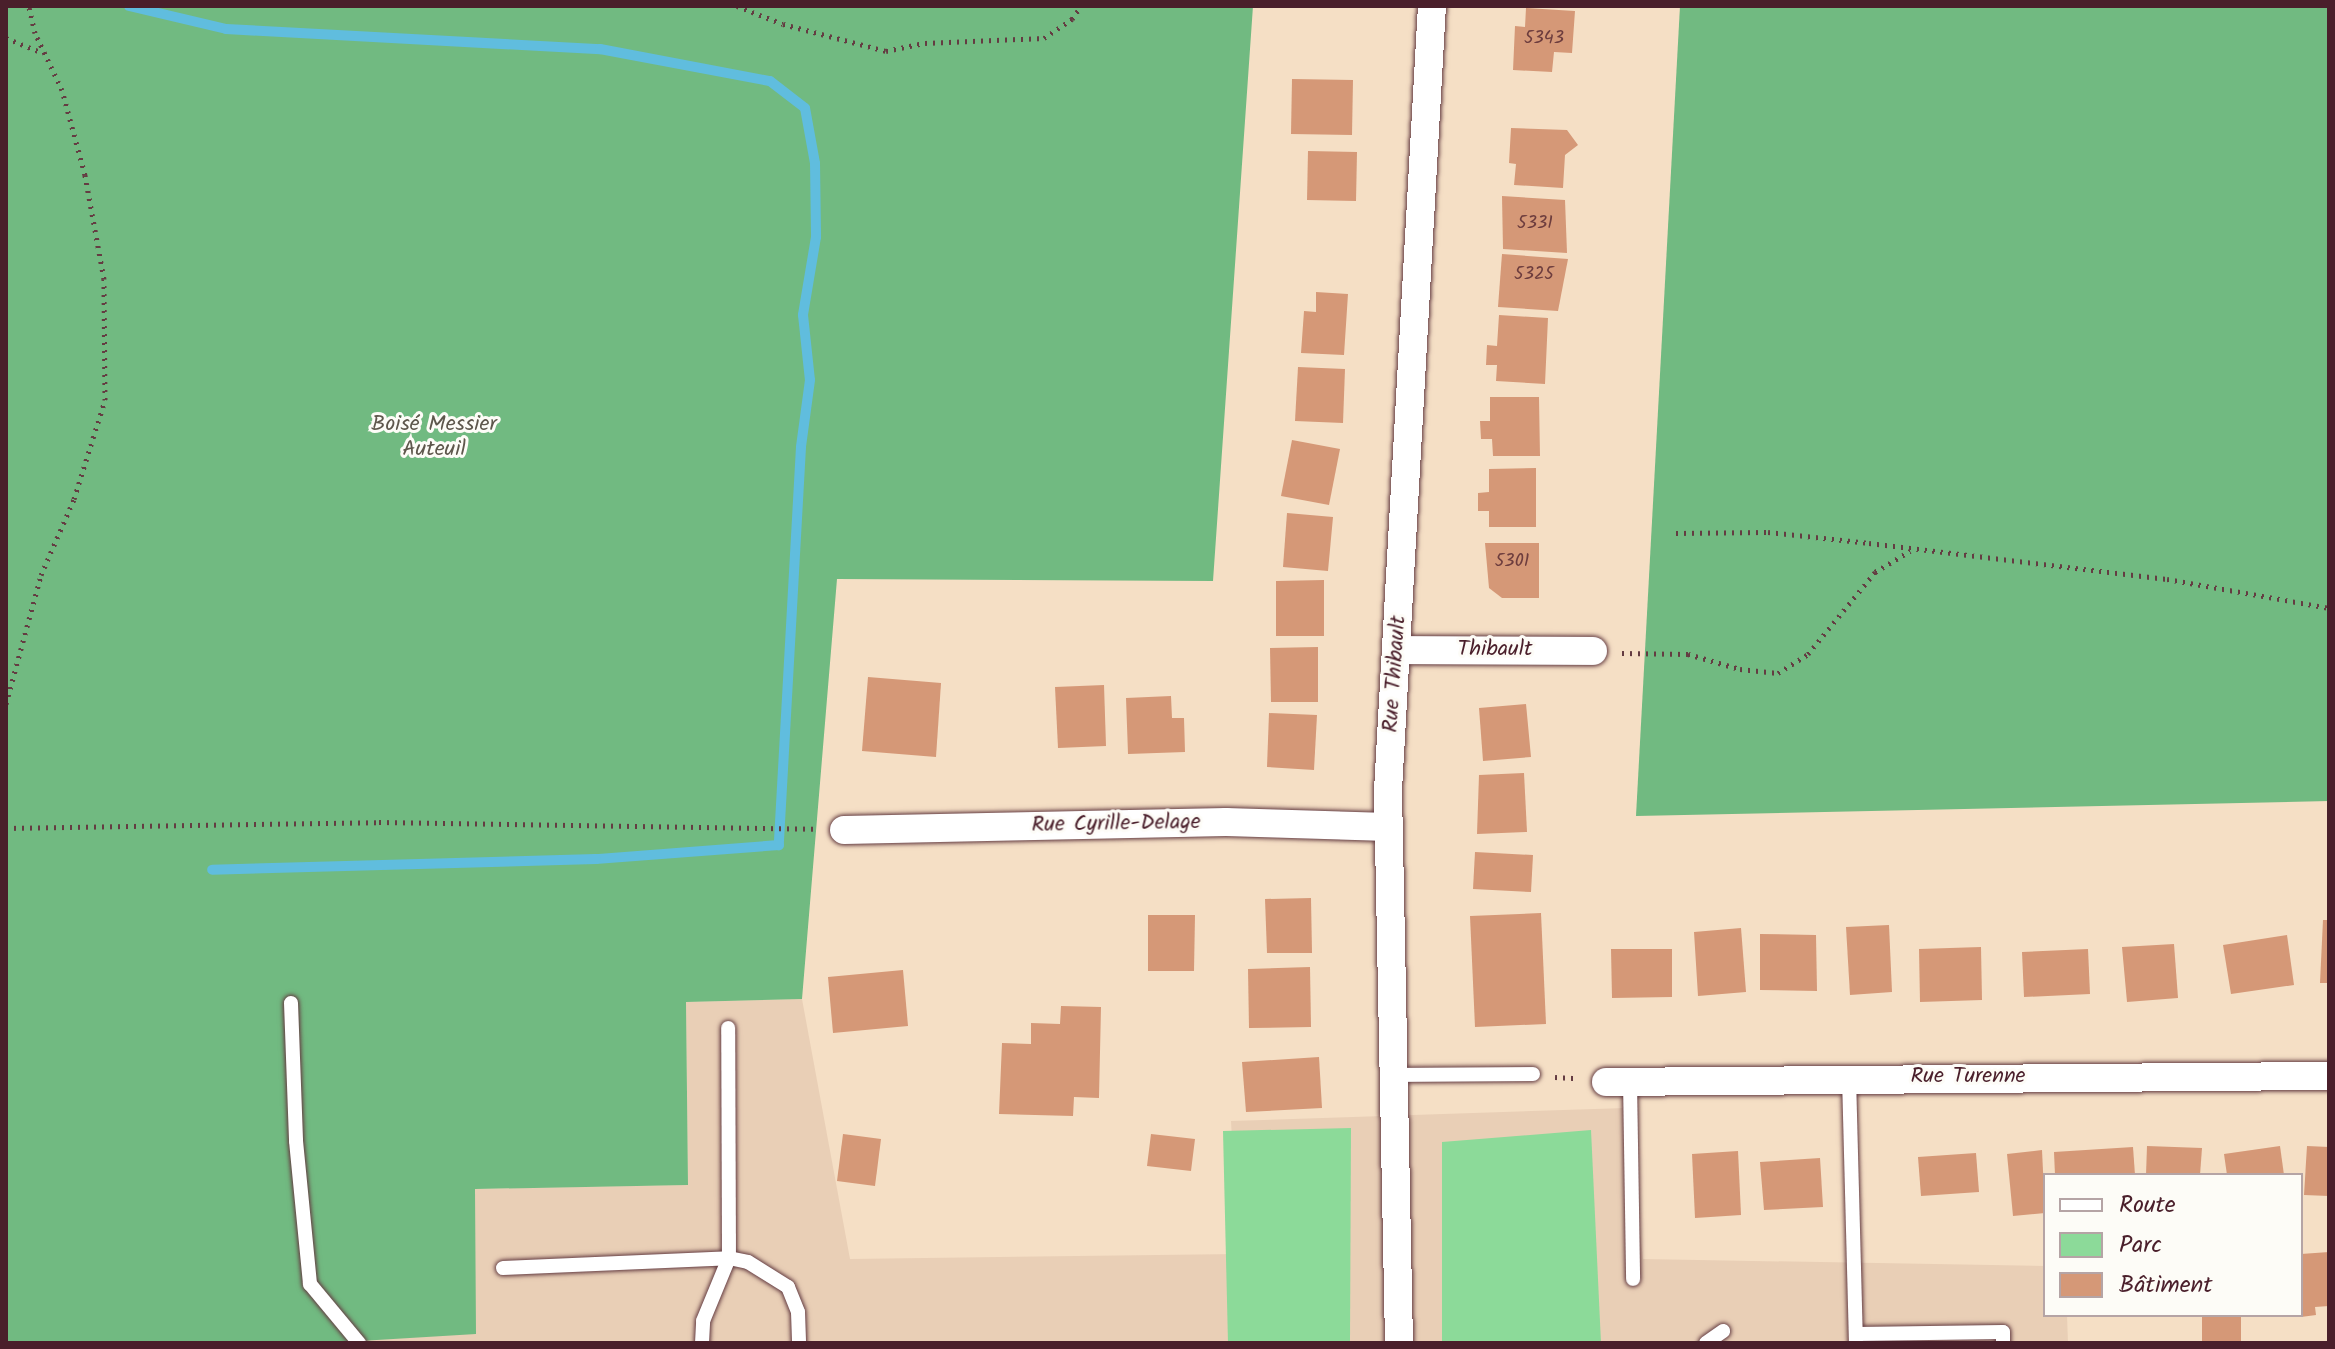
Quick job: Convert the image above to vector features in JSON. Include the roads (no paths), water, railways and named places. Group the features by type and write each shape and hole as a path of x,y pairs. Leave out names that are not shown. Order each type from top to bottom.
{"street":[{"name":"Rue Thibault","path":"1399,1343 1388,827 1432,6"},
{"name":"Thibault","path":"1397,650 1593,651"},
{"name":"Rue Cyrille-Delage","path":"844,830 1226,822 1388,827"},
{"name":"Rue Turenne","path":"1609,1081 2329,1076"}],"lane":[{"path":"291,1003 296,1141 310,1284 359,1343"},
{"path":"702,1343 703,1321 729,1258 728,1028"},
{"path":"1393,1075 1540,1075"},
{"path":"1849,1077 1856,1338 2003,1332 2003,1343"},
{"path":"1609,1081 1633,1279"},
{"path":"503,1268 729,1258 762,1267 788,1287 798,1312 799,1343"},
{"path":"1706,1343 1723,1331"}],"waterway":[{"path":"129,6 226,29 600,49 770,81 805,108 815,163 816,237 803,315 810,380 801,447 779,845 596,859 212,870"}],"park label":[{"name":"Boisé Messier Auteuil","path":"434,436"}]}
